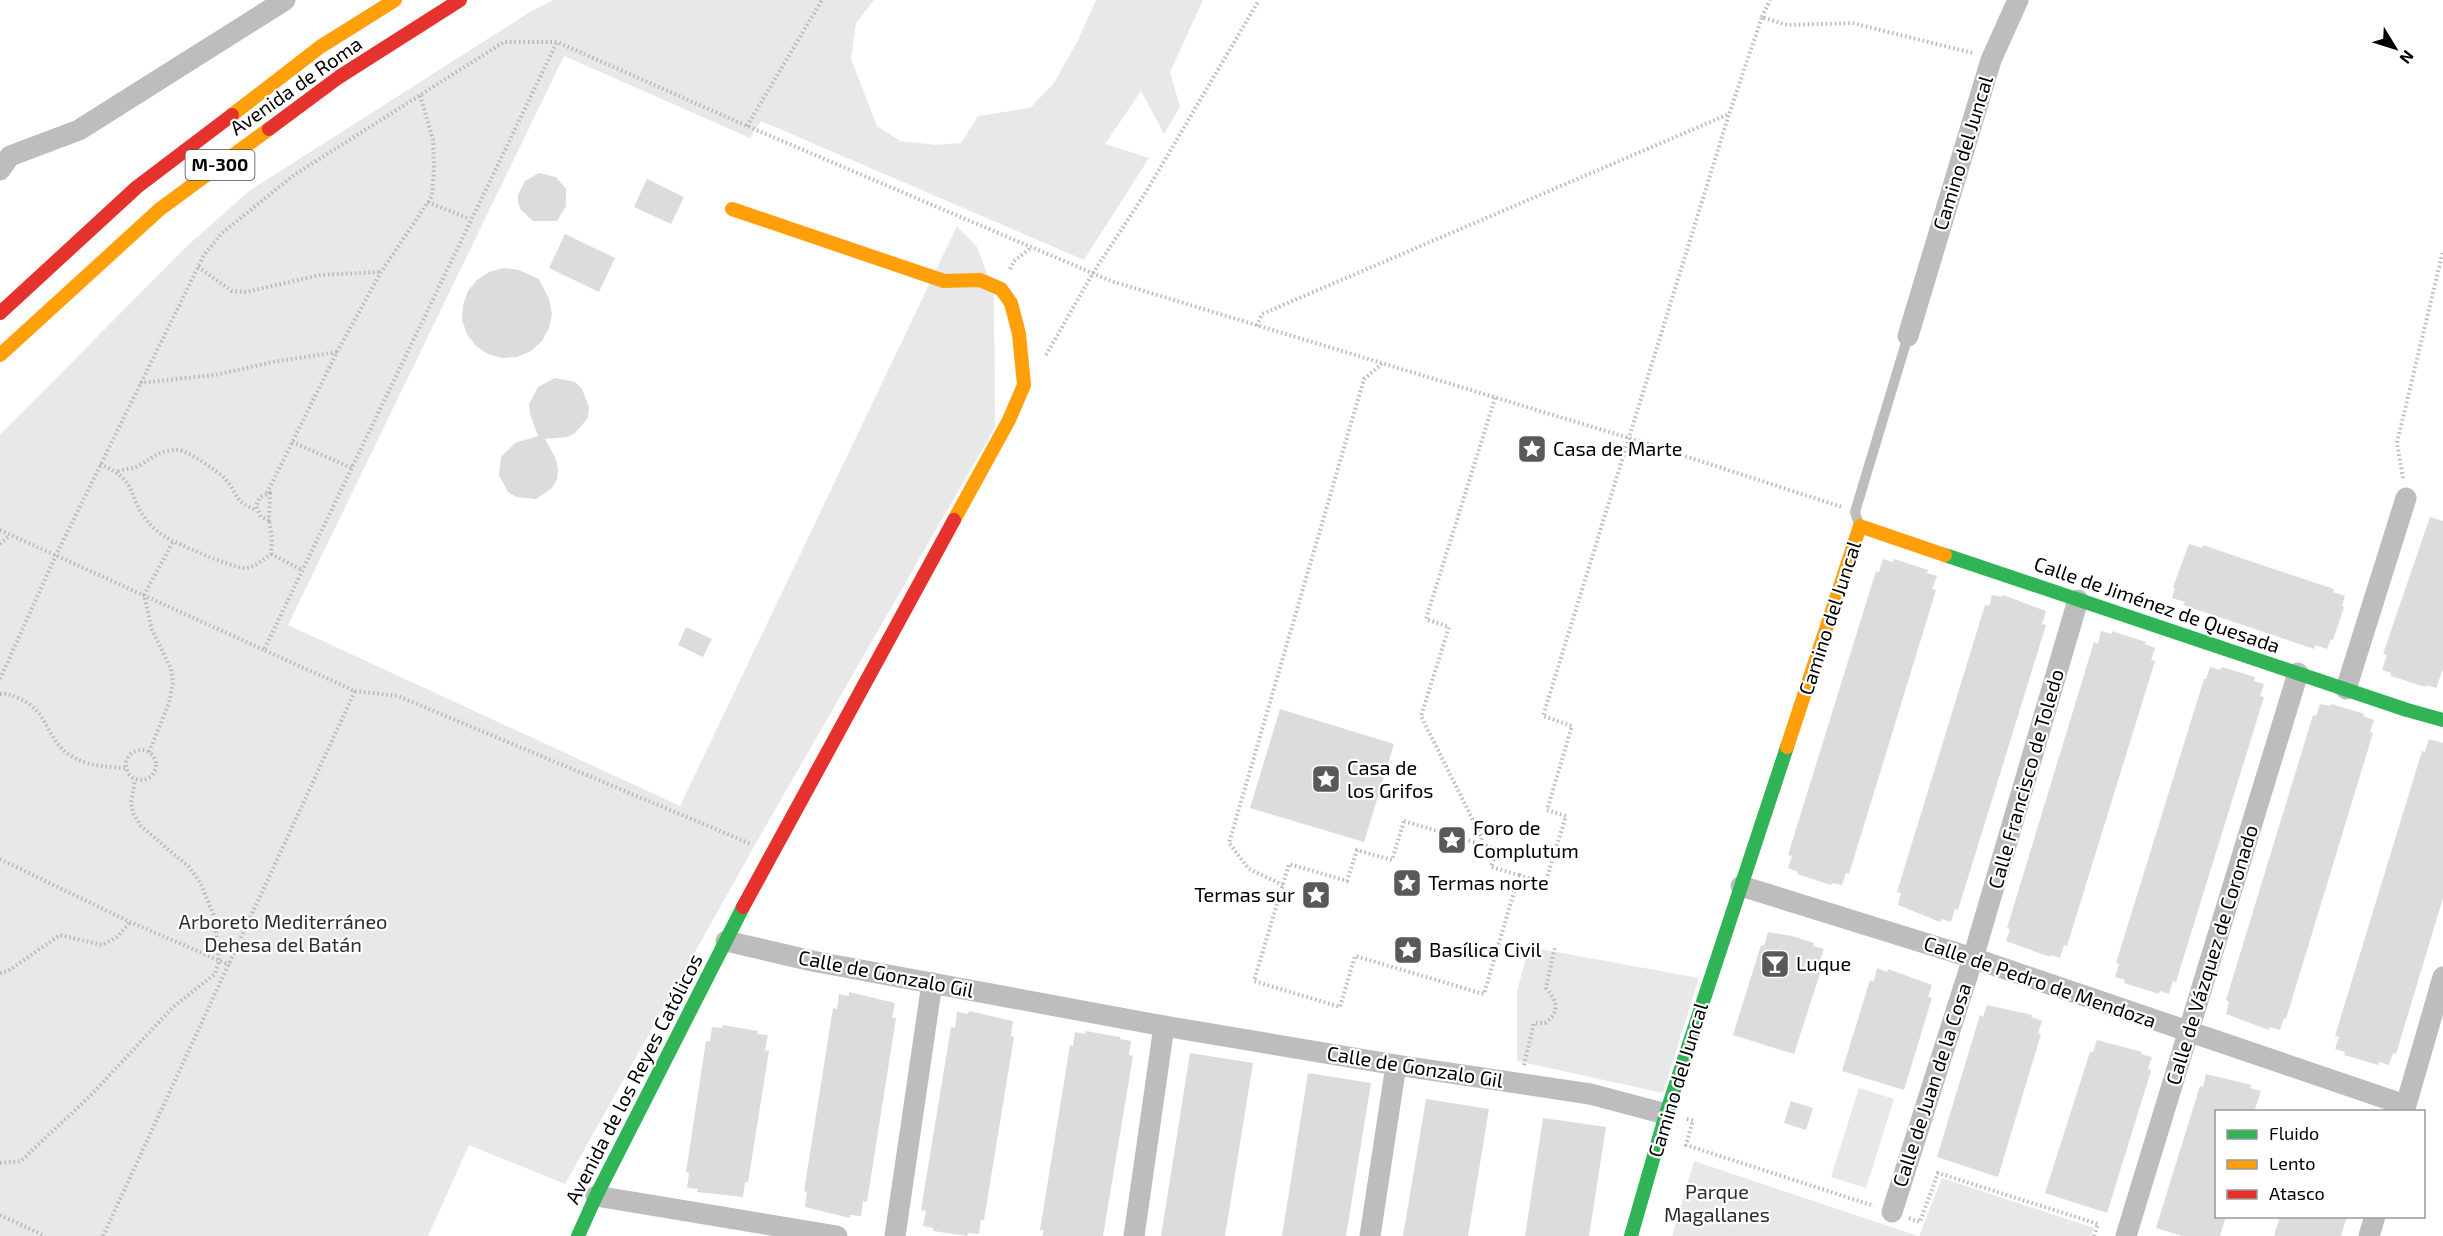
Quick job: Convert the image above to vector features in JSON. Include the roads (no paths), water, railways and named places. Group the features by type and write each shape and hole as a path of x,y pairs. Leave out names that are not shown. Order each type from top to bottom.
{"street":[{"path":"0,170 10,156 79,130 285,0"},
{"name":"Avenida de Roma","path":"0,313 137,187 320,47 395,0"},
{"name":"Avenida de Roma","path":"0,355 160,208 339,77 460,0"},
{"name":"Camino del Juncal","path":"1908,336 1990,60 2018,0"},
{"name":"Avenida de los Reyes Católicos","path":"578,1236 596,1196 771,853 1009,420 1024,385 1019,334 1011,303 1000,289 980,280 944,281 732,209"},
{"path":"2346,690 2406,498"},
{"name":"Camino del Juncal","path":"1631,1236 1666,1114 1860,526"},
{"name":"Calle de Jiménez de Quesada","path":"1860,526 2346,690 2443,720"},
{"name":"Calle Francisco de Toledo","path":"1973,958 2078,600"},
{"name":"Calle de Vázquez de Coronado","path":"2126,1236 2298,673"},
{"name":"Calle de Pedro de Mendoza","path":"1741,886 1973,958 2404,1108"},
{"name":"Calle de Gonzalo Gil","path":"726,941 812,961 1164,1026 1396,1065 1590,1094 1666,1114"},
{"name":"Calle de Juan de la Cosa","path":"1892,1212 1973,958"},
{"path":"2404,1108 2443,977"},
{"path":"895,1236 932,983"},
{"path":"1134,1236 1164,1026"},
{"path":"1370,1236 1396,1065"},
{"path":"596,1196 831,1236"},
{"path":"2369,1236 2374,1218"}],"lane":[{"name":"Camino del Juncal","path":"1860,526 1855,512 1908,336"}],"place":[{"name":"Casa de Marte","path":"1532,449"},
{"name":"Casa de los Grifos","path":"1326,779"},
{"name":"Foro de Complutum","path":"1452,840"},
{"name":"Termas norte","path":"1407,883"},
{"name":"Termas sur","path":"1316,895"},
{"name":"Basílica Civil","path":"1408,950"},
{"name":"Luque","path":"1775,964"}],"park label":[{"name":"Arboreto Mediterráneo Dehesa del Batán","path":"283,934"},
{"name":"Parque Magallanes","path":"1717,1204"}]}
